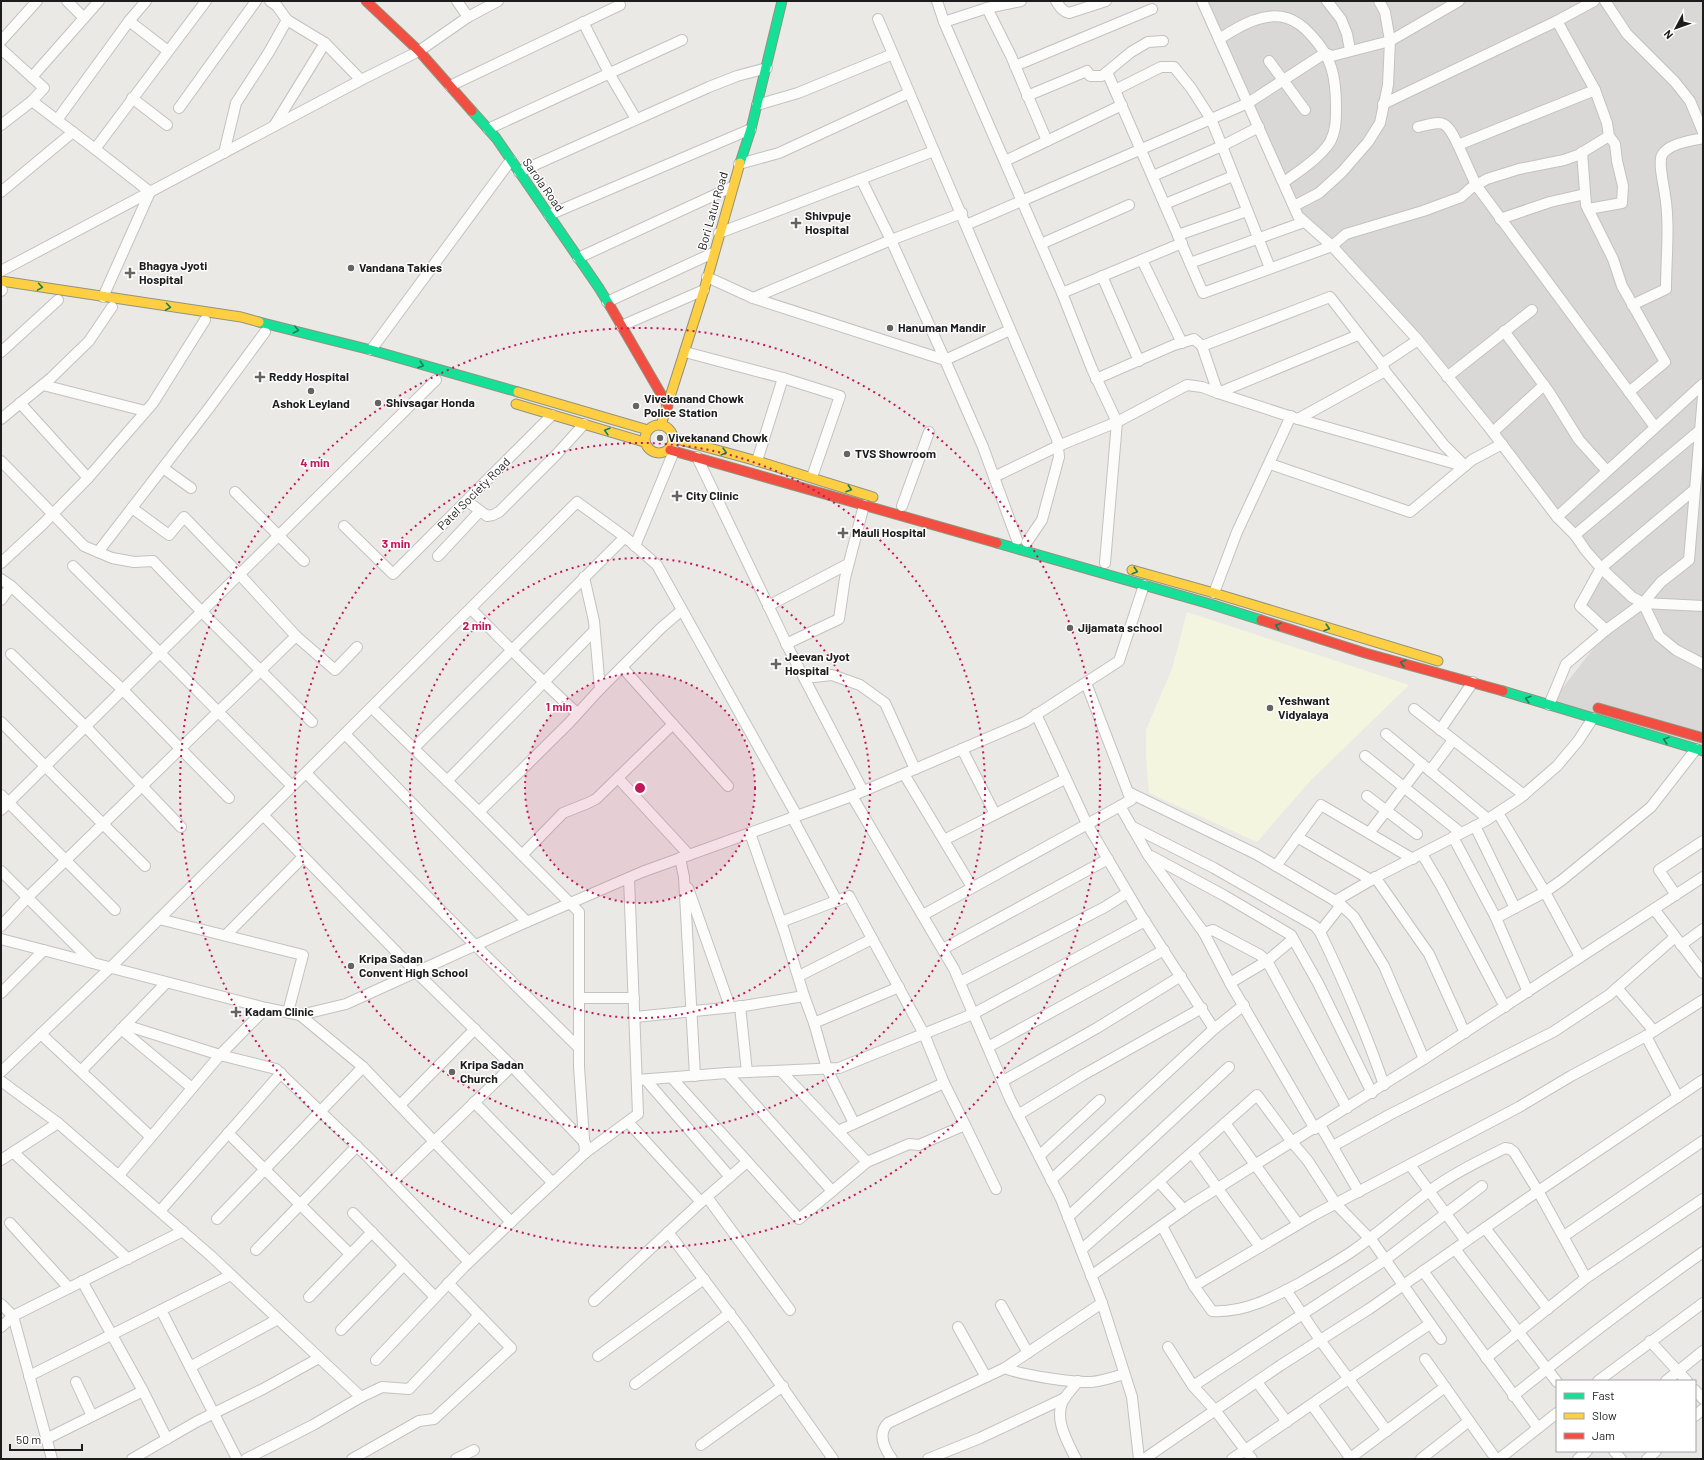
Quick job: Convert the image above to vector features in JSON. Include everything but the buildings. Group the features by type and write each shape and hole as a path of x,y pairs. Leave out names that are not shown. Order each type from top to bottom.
{"main road":[{"name":"Sarola Road","path":"366,1 419,51 488,129 511,160 607,302 668,406"},
{"name":"Bori Latur Road","path":"661,425 704,290 713,253 739,164 752,128 782,1"},
{"path":"1,288 103,297 241,317 371,350 648,430"},
{"path":"1,288 16,293"},
{"path":"44,297 61,300"},
{"path":"86,303 220,323"},
{"path":"243,328 266,332 350,354"},
{"path":"510,402 644,442"},
{"path":"672,450 673,438 667,427 661,425 654,426 648,430 645,435 644,442 648,449 655,453 663,454 672,450 1210,604 1365,653 1473,682 1700,750"},
{"path":"673,438 812,477 879,499"},
{"path":"906,507 1026,542"},
{"path":"1109,564 1445,664"},
{"path":"1590,706 1703,738"}],"street":[{"path":"1,41 37,1"},
{"path":"67,1 84,18"},
{"path":"32,77 99,1"},
{"path":"57,120 129,21 146,1"},
{"path":"95,149 206,1"},
{"path":"179,108 256,1"},
{"path":"457,1 468,17"},
{"path":"2,269 419,51 468,17 498,1"},
{"path":"937,1 944,22 1062,293 1096,379 1117,422 1109,564"},
{"path":"944,22 987,8 1021,1"},
{"path":"1056,1 1065,12 1069,13 1106,1"},
{"path":"1202,1 1298,216 1332,246 1418,340 1493,432 1557,517 1575,535 1600,568 1632,597 1643,603 1703,606"},
{"path":"1327,1 1341,19 1347,34 1350,50"},
{"path":"1294,206 1320,193 1342,172 1368,142 1380,123 1388,85 1390,41 1385,12 1379,1"},
{"path":"1325,52 1332,56 1350,50 1390,41 1458,1"},
{"path":"1383,104 1557,21 1576,6 1594,1"},
{"path":"1605,1 1627,34 1675,82 1690,101 1703,132"},
{"path":"277,3 287,20 325,43 361,80"},
{"path":"450,86 620,5"},
{"path":"987,8 1015,66 1047,141"},
{"path":"1015,66 1152,9"},
{"path":"1219,39 1240,26 1254,20 1270,16 1286,18 1304,28 1320,44 1325,52 1333,70 1335,82 1335,132 1329,144 1311,162 1284,182"},
{"path":"861,180 891,240 983,447 994,477 1026,542 1042,520 1059,457 1057,439 962,213 878,19"},
{"path":"224,152 236,103 269,52 287,20"},
{"path":"129,21 168,52"},
{"path":"1557,21 1595,90 1610,136 1615,144 1617,161 1623,186 1622,203 1588,209"},
{"path":"583,22 609,74 636,119"},
{"path":"488,129 682,40"},
{"path":"1027,96 1087,71 1090,76 1102,76 1131,52 1148,42 1163,41"},
{"path":"274,126 325,43"},
{"path":"966,225 1023,202 1248,103 1325,52"},
{"path":"1,125 32,101 44,88 2,53"},
{"path":"757,105 798,92 893,54"},
{"path":"1269,61 1305,110"},
{"path":"1115,90 1161,67 1174,67 1191,88 1211,119 1270,268"},
{"path":"519,172 730,78 767,68"},
{"path":"1107,72 1203,293 1332,246 1346,234 1423,211 1461,197 1487,179 1519,169 1564,160 1582,152 1610,136"},
{"path":"1458,145 1595,90"},
{"path":"739,164 779,153 909,93"},
{"path":"132,98 167,125"},
{"path":"32,101 150,192"},
{"path":"1005,161 1122,105"},
{"path":"1418,127 1436,122 1444,124 1452,132 1476,186 1655,427"},
{"path":"1152,176 1222,146 1259,127"},
{"path":"548,215 752,128"},
{"path":"1,192 73,132"},
{"path":"1632,305 1666,289 1668,229 1666,201 1660,163 1662,156 1671,146 1703,138"},
{"path":"719,233 934,151"},
{"path":"1582,152 1585,194 1588,209 1613,259 1622,286 1665,362 1629,392"},
{"path":"371,350 511,160"},
{"path":"1165,204 1233,176"},
{"path":"578,258 732,187"},
{"path":"103,297 150,192"},
{"path":"1500,218 1550,202 1585,194"},
{"path":"1041,244 1129,204"},
{"path":"1062,293 1142,260 1180,239 1247,211"},
{"path":"753,298 891,240 962,213"},
{"path":"1190,263 1304,222"},
{"path":"607,302 713,253"},
{"path":"1142,260 1182,343"},
{"path":"1102,276 1139,361"},
{"path":"707,277 753,298 945,360 1010,330"},
{"path":"621,326 704,290"},
{"path":"1202,346 1330,297 1383,368 1444,445 1465,466"},
{"path":"1,352 61,300"},
{"path":"1,419 43,385 89,341 112,307"},
{"path":"1447,376 1532,310"},
{"path":"1,563 53,515 88,478 153,403 205,320"},
{"path":"98,552 266,332"},
{"path":"1504,332 1544,385 1579,440 1607,471"},
{"path":"1218,393 1358,335"},
{"path":"1096,379 1194,339 1202,346 1218,393"},
{"path":"1214,594 1237,532 1261,479 1294,418 1383,368 1418,340"},
{"path":"685,352 783,378 840,396 812,477"},
{"path":"757,461 783,378"},
{"path":"1,810 436,380"},
{"path":"1557,517 1703,384"},
{"path":"43,385 145,411"},
{"path":"994,477 1058,446 1117,422 1187,385 1202,387 1294,418 1465,466"},
{"path":"1493,432 1544,385"},
{"path":"1549,705 1566,664 1606,630 1643,603 1661,582 1689,560 1701,434 1703,396"},
{"path":"20,403 88,478"},
{"name":"Patel Society Road","path":"344,526 393,574 552,415"},
{"path":"467,501 487,516 499,512 556,455 584,424"},
{"path":"906,507 929,432"},
{"path":"1575,535 1701,434"},
{"path":"1270,464 1410,512 1472,460 1502,444"},
{"path":"635,546 672,450"},
{"path":"697,458 786,644 863,791"},
{"path":"1,461 84,546 112,558 134,562 153,561 312,722"},
{"path":"163,468 191,488"},
{"path":"1606,630 1580,606 1600,568 1695,489"},
{"path":"235,492 304,562"},
{"path":"361,1398 183,1231 58,1123 1,1080 41,1034 110,968 372,708 577,502 625,537 657,565 795,817 837,901"},
{"path":"786,644 839,619 848,564 864,505"},
{"path":"132,508 169,535 184,517 296,636 335,670 357,647"},
{"path":"438,556 480,511"},
{"path":"414,748 625,537"},
{"path":"768,606 848,564"},
{"path":"73,566 292,786"},
{"path":"584,577 594,621 600,689"},
{"path":"1,579 11,586 122,689 229,798"},
{"path":"300,1015 346,1004 475,945 629,878 852,796 1025,722 1119,661 1144,585"},
{"path":"1,600 11,586"},
{"path":"1643,603 1659,636 1676,650 1703,664"},
{"path":"471,609 512,649 543,683 577,713"},
{"path":"479,812 622,666 682,610"},
{"path":"447,781 594,631"},
{"path":"1,926 28,897 296,636"},
{"path":"11,654 85,726 181,827"},
{"path":"622,666 728,786"},
{"path":"804,678 832,675 860,685 885,703 916,768"},
{"path":"923,914 1131,800 1086,682"},
{"path":"1440,730 1473,682"},
{"path":"372,708 579,912 579,1048 585,1148"},
{"path":"1414,709 1524,795"},
{"path":"1036,714 1087,824 1127,893 1202,1008 1214,1029"},
{"path":"1320,932 1338,903 1373,879 1476,826 1524,795 1557,766 1578,741 1593,718"},
{"path":"1,722 145,866"},
{"path":"522,855 557,818 569,810 588,803 618,778 673,724"},
{"path":"345,734 527,922"},
{"path":"1386,734 1488,819"},
{"path":"1369,833 1404,787 1453,740"},
{"path":"962,748 995,814"},
{"path":"1496,918 1545,892 1562,880 1651,807 1700,750"},
{"path":"1365,756 1404,787 1457,835 1496,918 1528,992"},
{"path":"306,773 475,945 579,1048"},
{"path":"904,774 972,887"},
{"path":"618,778 684,857 695,1076"},
{"path":"944,840 1066,779"},
{"path":"1128,792 1256,854 1338,903 1354,917 1384,966 1424,1059"},
{"path":"1,795 115,910"},
{"path":"852,796 923,914 960,982 1018,1114 1068,1217 1102,1303 1132,1397 1139,1459"},
{"path":"1366,796 1417,834"},
{"path":"1276,866 1321,805 1369,833 1417,856 1442,886 1505,1007"},
{"path":"1120,806 1148,855 1204,933 1230,983 1318,1127 1333,1146 1359,1192"},
{"path":"1498,813 1545,892 1580,957"},
{"path":"263,815 416,972 512,1066 585,1148"},
{"path":"1131,826 1214,868 1315,926 1320,932 1360,1019 1384,1085"},
{"path":"1476,826 1515,908"},
{"path":"750,833 799,976 827,1069 854,1124"},
{"path":"1297,837 1373,879 1429,954 1465,1033"},
{"path":"1676,895 1659,870 1703,841"},
{"path":"1148,855 1232,900 1291,935 1318,983 1372,1093"},
{"path":"226,935 303,857"},
{"path":"943,949 1108,859"},
{"path":"1,871 94,964"},
{"path":"684,877 735,1006 747,1072"},
{"path":"1092,1276 1184,1210 1372,1093 1703,877"},
{"path":"376,1360 448,1283 553,1183 585,1148 628,1122 638,1114 642,1080 635,1017 629,878"},
{"path":"960,982 1105,907 1127,893"},
{"path":"781,922 849,896 924,1034 944,1084 996,1189"},
{"path":"1654,909 1703,973"},
{"path":"159,918 303,955 288,1012"},
{"path":"642,1080 728,1073 839,1068 974,1014 1145,921"},
{"path":"1333,1146 1391,1114 1552,1032 1617,988 1678,941 1703,929"},
{"path":"1204,933 1213,930 1260,955 1267,961 1348,1108"},
{"path":"1,939 166,983 300,1015 363,1067 511,1222"},
{"path":"799,976 872,939"},
{"path":"1230,983 1267,961 1293,939"},
{"path":"1,993 44,950"},
{"path":"988,1047 1164,950"},
{"path":"1003,1081 1097,1028 1181,976"},
{"path":"81,1071 166,983"},
{"path":"814,1023 899,987"},
{"path":"1617,988 1650,1033 1678,1097"},
{"path":"635,1017 735,1006 804,996"},
{"path":"579,998 634,998"},
{"path":"1194,1286 1298,1224 1519,1107 1571,1076 1650,1033 1703,1000"},
{"path":"1051,1180 1214,1029 1244,1005"},
{"path":"119,1175 220,1055 266,1008"},
{"path":"1018,1114 1083,1075 1202,1008"},
{"path":"123,1027 220,1055 276,1069 357,1146 469,1262"},
{"path":"123,1027 192,1088"},
{"path":"400,1105 475,1029"},
{"path":"41,1034 150,1137"},
{"path":"392,1182 512,1066"},
{"path":"217,1219 363,1067"},
{"path":"1068,1217 1229,1067"},
{"path":"781,1071 867,1162"},
{"path":"160,1211 280,1073"},
{"path":"728,1073 832,1191"},
{"path":"672,1078 799,1219 867,1162 909,1144 919,1145 965,1125"},
{"path":"642,1080 730,1177"},
{"path":"1144,1459 1320,1340 1369,1309 1538,1191 1703,1080"},
{"path":"838,1131 944,1084"},
{"path":"1081,1250 1257,1095 1308,1161 1336,1204 1370,1238 1441,1339"},
{"path":"1039,1156 1100,1100"},
{"path":"474,1102 553,1183"},
{"path":"628,1122 704,1199 790,1310"},
{"path":"1,1160 58,1123"},
{"path":"1225,1123 1298,1224"},
{"path":"228,1134 350,1254"},
{"path":"1564,1236 1703,1141"},
{"path":"256,1250 357,1146"},
{"path":"1162,1226 1194,1286 1212,1311 1228,1312 1247,1308 1286,1290 1331,1265 1370,1238 1430,1191 1461,1170 1505,1148 1514,1152 1564,1236 1586,1278"},
{"path":"13,1152 128,1259"},
{"path":"1192,1153 1260,1247"},
{"path":"594,1301 704,1199 747,1162"},
{"path":"1410,1165 1466,1241"},
{"path":"1159,1182 1184,1210"},
{"path":"1193,1386 1385,1260 1482,1186"},
{"path":"1486,1358 1586,1278 1703,1198"},
{"path":"353,1213 435,1297"},
{"path":"10,1223 69,1288"},
{"path":"1485,1228 1548,1309"},
{"path":"1,1327 13,1316 183,1231"},
{"path":"309,1297 372,1232"},
{"path":"668,1232 730,1313 783,1386 833,1459"},
{"path":"1454,1249 1556,1381"},
{"path":"1513,1396 1638,1299 1703,1252"},
{"path":"341,1330 404,1265"},
{"path":"1423,1271 1513,1396 1538,1428"},
{"path":"29,1376 231,1275"},
{"path":"598,1356 704,1279"},
{"path":"82,1281 143,1391 167,1439"},
{"path":"352,1459 419,1421 434,1419 511,1348 448,1283"},
{"path":"1286,1290 1320,1340 1387,1431"},
{"path":"892,1459 882,1437 882,1431 888,1423 1005,1368 1102,1303"},
{"path":"1599,1380 1703,1303"},
{"path":"1,1304 13,1316 52,1459"},
{"path":"1001,1305 1028,1353"},
{"path":"161,1310 237,1459"},
{"path":"635,1384 730,1313"},
{"path":"246,1459 382,1388 409,1389 479,1315"},
{"path":"190,1367 278,1319"},
{"path":"1232,1459 1312,1405 1348,1378 1430,1324"},
{"path":"958,1327 986,1376"},
{"path":"1650,1341 1686,1380"},
{"path":"1168,1347 1193,1386 1215,1410 1252,1459"},
{"path":"1667,1380 1703,1351"},
{"path":"132,1459 319,1358"},
{"path":"1426,1359 1469,1421 1503,1457 1556,1413"},
{"path":"1005,1368 1027,1374 1091,1382 1124,1374"},
{"path":"1076,1459 1062,1428 1059,1416 1065,1398 1078,1381"},
{"path":"76,1382 92,1416"},
{"path":"1257,1382 1287,1422"},
{"path":"701,1445 783,1386"},
{"path":"1312,1405 1350,1459 1445,1387"},
{"path":"46,1439 143,1391"},
{"path":"928,1459 980,1438 1065,1398"},
{"path":"1421,1459 1469,1421"},
{"path":"456,1459 474,1450"},
{"path":"1578,1459 1586,1452"},
{"path":"1647,1459 1655,1452"}],"shaded area":[{"path":"1201,1 1703,1 1703,750 1549,705 1608,630 1582,605 1602,567 1417,342 1331,248 1288,195"},
{"name":"Yeshwant Vidyalaya","path":"1187,612 1409,685 1310,781 1257,842 1149,793 1146,759 1146,730 1172,669"}],"traffic: fast":[{"path":"740,163 751,129 782,1"},
{"path":"472,111 496,138 610,306"},
{"path":"259,322 371,350 518,392"},
{"path":"997,543 1261,620"},
{"path":"1503,691 1703,751"}],"traffic: slow":[{"path":"661,425 704,290 740,163"},
{"path":"1,281 241,317 259,322"},
{"path":"518,392 648,430"},
{"path":"516,404 644,442"},
{"path":"659,425 669,429 673,439 669,449 659,453 649,449 645,439 649,429 659,425"},
{"path":"673,438 757,461 873,497"},
{"path":"1132,570 1214,593 1438,661"}],"traffic: jam":[{"path":"366,1 419,51 472,111"},
{"path":"610,306 668,406"},
{"path":"670,450 997,543"},
{"path":"1261,620 1365,653 1503,691"},
{"path":"1598,708 1703,738"}],"place":[{"name":"Shivpuje Hospital","path":"796,223"},
{"name":"Vandana Takies","path":"351,268"},
{"name":"Bhagya Jyoti Hospital","path":"130,273"},
{"name":"Hanuman Mandir","path":"890,328"},
{"name":"Reddy Hospital","path":"260,377"},
{"name":"Ashok Leyland","path":"311,391"},
{"name":"Shivsagar Honda","path":"378,403"},
{"name":"Vivekanand Chowk Police Station","path":"636,406"},
{"name":"Vivekanand Chowk","path":"660,438"},
{"name":"TVS Showroom","path":"847,454"},
{"name":"City Clinic","path":"677,496"},
{"name":"Mauli Hospital","path":"843,533"},
{"name":"Jijamata school","path":"1070,628"},
{"name":"Jeevan Jyot Hospital","path":"776,664"},
{"name":"Yeshwant Vidyalaya","path":"1270,708"},
{"name":"Kripa Sadan Convent High School","path":"351,966"},
{"name":"Kadam Clinic","path":"236,1012"},
{"name":"Kripa Sadan Church","path":"452,1072"}]}
